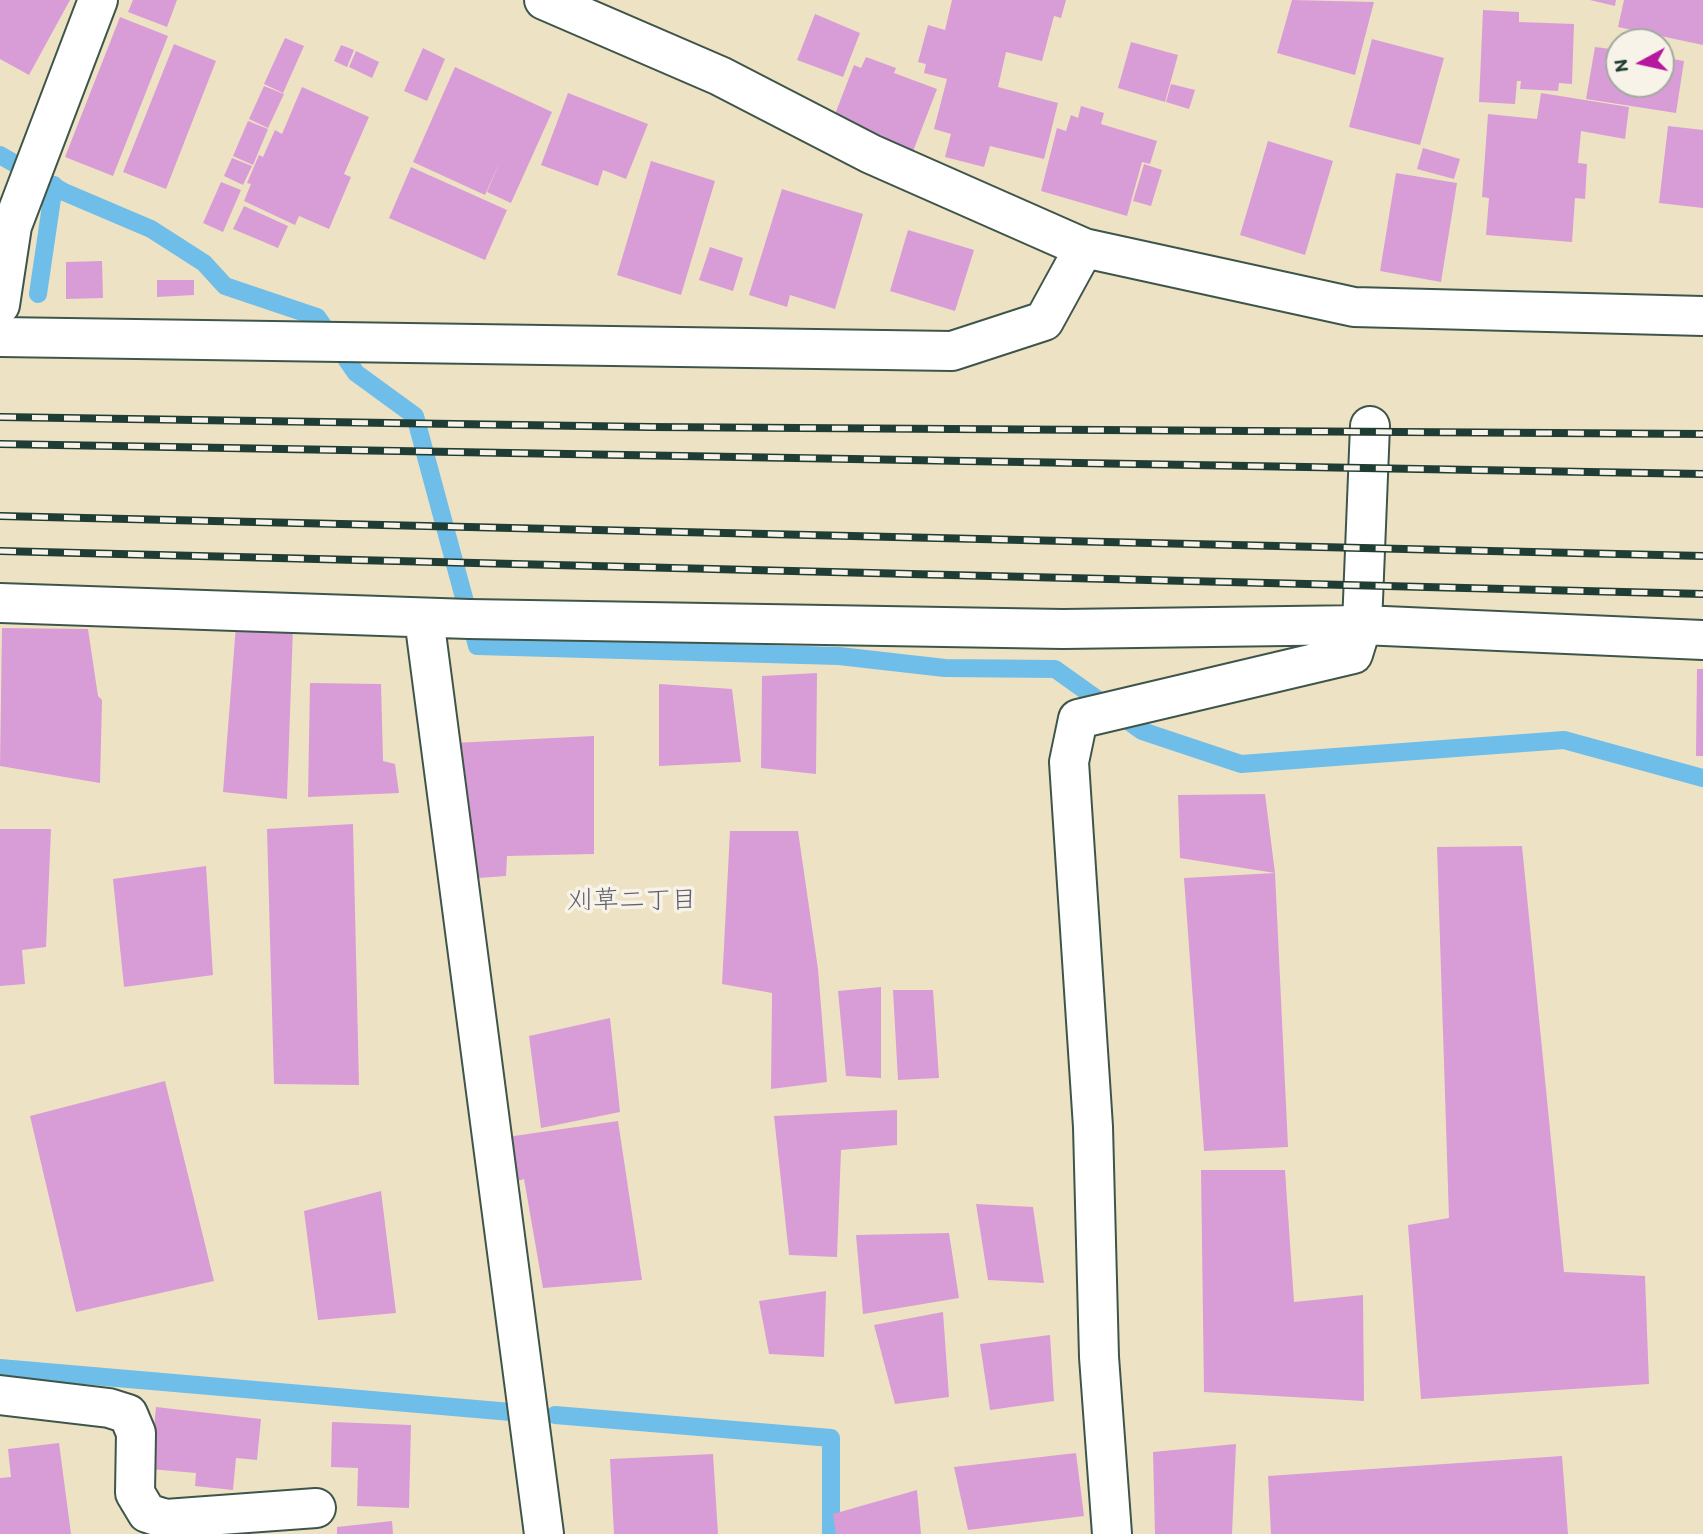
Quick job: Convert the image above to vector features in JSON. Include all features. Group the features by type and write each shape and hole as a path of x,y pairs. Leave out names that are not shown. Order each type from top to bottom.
{"street":[{"path":"0,305 6,225 98,0"},
{"path":"544,0 720,76 871,154 1084,248 1354,307 1703,316"},
{"path":"0,337 952,351 1044,321 1084,248"},
{"path":"1112,1534 1100,1357 1093,1127 1069,762 1078,719 1111,708 1353,654 1362,625 1370,426"},
{"path":"0,603 424,618 1063,629 1362,625 1703,640"},
{"path":"424,618 544,1534"},
{"path":"0,1395 109,1408 128,1415 136,1433 135,1493 146,1513 166,1519 316,1508"}],"building":[{"path":"0,0 70,0 29,75 0,59"},
{"path":"133,0 177,0 167,27 128,12"},
{"path":"952,0 1066,0 1061,18 1054,16 1042,61 1006,52 998,87 1058,103 1044,159 990,146 984,167 945,157 951,134 934,129 947,79 924,73 926,64 918,62 928,25 945,30"},
{"path":"1292,0 1374,2 1355,75 1277,53"},
{"path":"1590,0 1616,0 1615,6"},
{"path":"1624,0 1703,0 1703,45 1675,39 1675,28 1618,27"},
{"path":"1483,10 1519,12 1519,22 1574,24 1572,84 1559,83 1558,91 1520,89 1521,81 1517,81 1515,104 1479,102"},
{"path":"815,14 860,33 843,77 797,60"},
{"path":"120,17 168,36 113,176 65,157"},
{"path":"285,38 304,46 283,93 264,84"},
{"path":"1372,39 1444,58 1420,145 1349,127"},
{"path":"1131,42 1178,55 1165,102 1118,88"},
{"path":"174,44 216,61 166,189 123,172"},
{"path":"341,45 354,50 347,67 334,61"},
{"path":"1595,47 1605,48 1605,98 1675,98 1675,59 1684,61 1676,113 1586,99"},
{"path":"423,48 445,59 427,101 404,91"},
{"path":"356,51 379,62 372,78 349,67"},
{"path":"866,57 896,68 894,73 937,89 912,154 832,122 854,65 861,68"},
{"path":"455,67 552,112 511,203 487,192 501,159 485,195 413,162"},
{"path":"1171,84 1195,90 1189,109 1166,102"},
{"path":"264,86 284,94 268,128 249,119"},
{"path":"302,87 369,117 344,174 351,177 329,229 299,216 295,225 244,201 251,184 247,183 259,155 263,157 275,130 282,134"},
{"path":"568,93 648,124 626,179 603,170 598,186 541,165"},
{"path":"1541,93 1629,107 1625,139 1581,131 1578,163 1587,164 1585,199 1575,198 1572,242 1486,235 1489,198 1482,197 1488,114 1537,119"},
{"path":"1081,106 1104,113 1101,124 1157,141 1150,164 1142,162 1127,216 1041,191 1057,128 1066,131 1071,115 1078,118"},
{"path":"248,121 268,129 253,165 233,156"},
{"path":"1668,126 1703,130 1703,208 1659,203"},
{"path":"1268,141 1333,161 1305,255 1240,235"},
{"path":"1423,148 1460,159 1454,179 1417,169"},
{"path":"232,158 252,166 243,185 224,176"},
{"path":"651,161 715,181 681,295 617,275"},
{"path":"1144,164 1162,170 1151,206 1133,201"},
{"path":"411,167 507,210 485,260 389,218"},
{"path":"1396,173 1457,183 1441,282 1380,271"},
{"path":"221,182 241,190 223,232 203,223"},
{"path":"782,189 863,214 835,309 790,295 787,307 749,295"},
{"path":"244,206 288,226 278,248 233,229"},
{"path":"908,230 974,250 955,311 890,291"},
{"path":"710,247 743,258 733,291 699,280"},
{"path":"102,261 103,298 66,299 66,262"},
{"path":"157,280 194,280 194,295 157,297"},
{"path":"236,625 293,627 287,799 223,792"},
{"path":"2,628 88,629 98,696 102,700 100,783 0,766"},
{"path":"1697,669 1703,669 1703,756 1696,756"},
{"path":"817,673 816,774 761,768 762,676"},
{"path":"310,683 381,684 383,761 395,764 399,793 308,797"},
{"path":"659,684 732,689 741,762 659,766"},
{"path":"594,736 594,854 507,856 506,876 465,879 454,743"},
{"path":"1265,794 1275,873 1180,858 1178,795"},
{"path":"353,824 359,1085 274,1084 267,829"},
{"path":"0,829 51,829 46,947 22,950 25,984 0,986"},
{"path":"730,831 798,831 818,969 827,1082 771,1089 772,993 722,984"},
{"path":"1522,846 1564,1272 1645,1276 1649,1384 1421,1399 1408,1225 1449,1218 1437,847"},
{"path":"206,866 213,975 124,987 113,879"},
{"path":"1275,873 1288,1147 1204,1151 1184,878"},
{"path":"881,987 881,1078 846,1076 838,991"},
{"path":"893,990 933,990 939,1078 898,1080"},
{"path":"610,1018 620,1112 541,1128 529,1036"},
{"path":"165,1081 214,1281 76,1312 30,1116"},
{"path":"897,1110 897,1145 841,1150 837,1257 789,1255 774,1116"},
{"path":"618,1121 642,1280 543,1288 524,1179 511,1183 507,1137"},
{"path":"1201,1170 1285,1170 1294,1302 1363,1295 1364,1401 1204,1392"},
{"path":"381,1191 396,1313 318,1320 304,1211"},
{"path":"976,1204 1033,1207 1044,1283 988,1280"},
{"path":"949,1233 959,1298 863,1314 856,1235"},
{"path":"826,1291 824,1357 769,1354 759,1301"},
{"path":"943,1312 949,1397 895,1404 874,1325"},
{"path":"1050,1335 1054,1401 990,1410 980,1344"},
{"path":"156,1407 261,1419 257,1460 236,1458 233,1490 195,1486 196,1473 150,1469"},
{"path":"332,1422 411,1425 409,1508 357,1506 358,1468 331,1467"},
{"path":"59,1443 71,1534 0,1534 0,1478 11,1477 8,1449"},
{"path":"1236,1444 1232,1534 1155,1534 1153,1452"},
{"path":"1076,1453 1084,1516 968,1530 954,1467"},
{"path":"713,1454 718,1534 614,1534 610,1459"},
{"path":"1562,1456 1568,1534 1271,1534 1268,1476"},
{"path":"917,1490 921,1534 836,1534 833,1514"},
{"path":"392,1521 393,1534 337,1534 337,1527"}],"waterway":[{"path":"0,155 64,192 151,229 204,263 225,286 317,317 356,373 415,416 477,646 839,656 945,668 1055,669 1142,731 1241,764 1564,740 1703,778"},
{"path":"38,294 54,185"},
{"path":"0,1368 511,1412"},
{"path":"555,1415 831,1438 831,1534"}],"railway":[{"path":"0,417 650,427 1703,434"},
{"path":"0,444 1703,474"},
{"path":"0,516 1703,556"},
{"path":"0,551 1703,594"}],"district":[{"name":"刈草二丁目","path":"632,901"}]}
